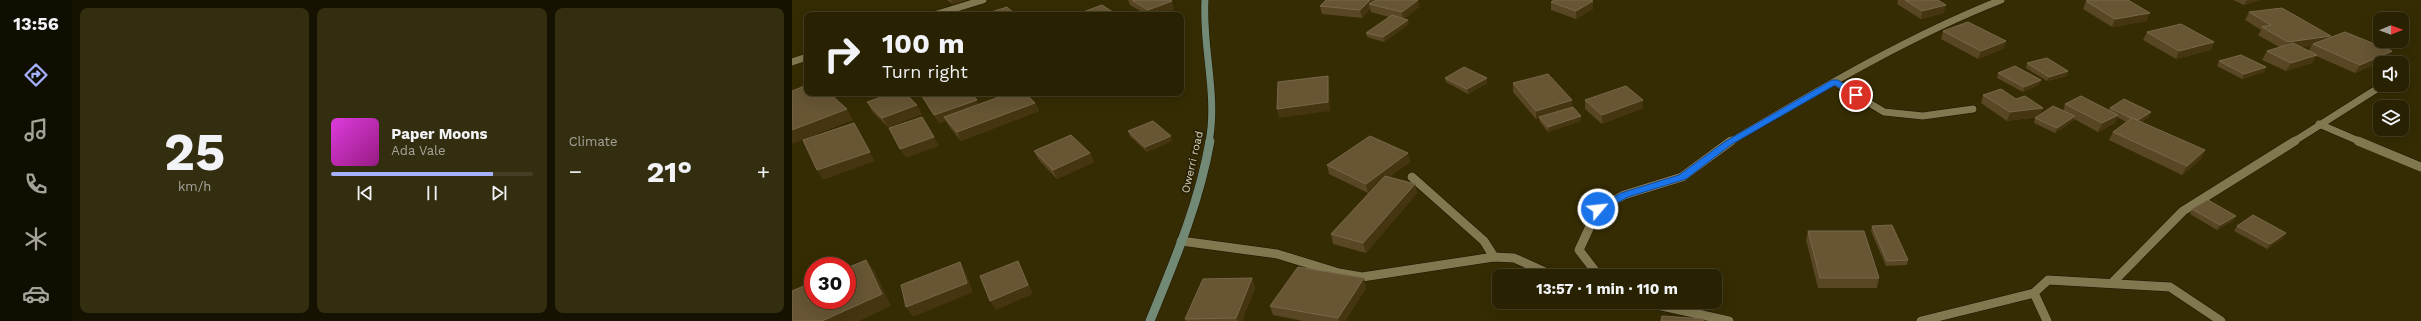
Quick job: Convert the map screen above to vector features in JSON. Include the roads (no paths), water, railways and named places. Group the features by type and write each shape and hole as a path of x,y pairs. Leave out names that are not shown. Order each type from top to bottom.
{"main road":[{"name":"Owerri road","path":"1150,321 1181,240 1200,184 1210,136 1212,113 1205,0"}],"street":[{"path":"944,12 983,0"},
{"path":"1594,269 1579,250 1598,209 1624,195 1682,177 1729,142 1835,82 1966,14 2002,0"},
{"path":"792,62 804,58"},
{"path":"1835,82 1884,112 1923,116 1973,110"},
{"path":"2112,283 2183,211 2373,91"},
{"path":"2319,124 2421,167"},
{"path":"1412,178 1484,241 1494,256"},
{"path":"1181,240 1277,254 1339,273 1362,277 1494,256 1514,258 1538,269"},
{"path":"1921,321 2034,293 2048,280 2170,287 2221,321"},
{"path":"2034,293 2047,321"},
{"path":"1672,309 1699,316 1729,321"}]}
